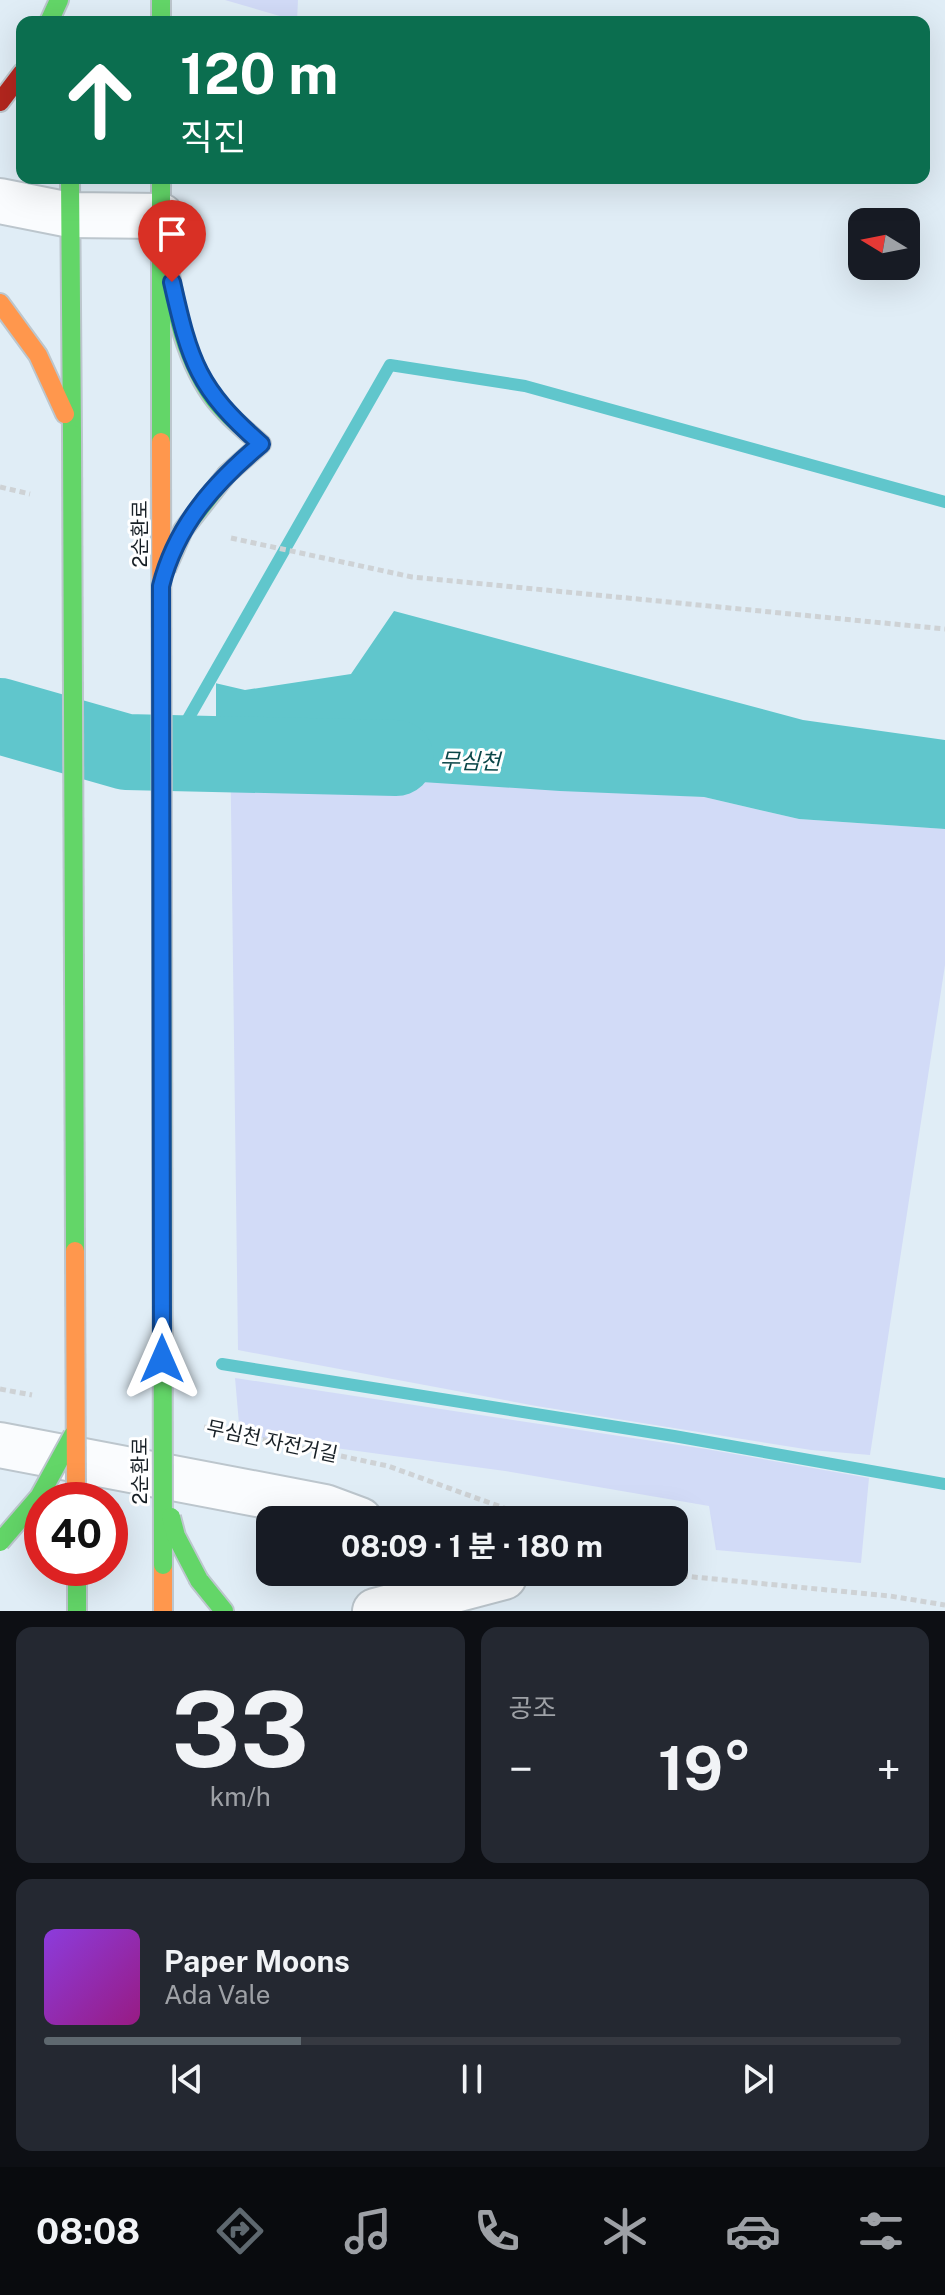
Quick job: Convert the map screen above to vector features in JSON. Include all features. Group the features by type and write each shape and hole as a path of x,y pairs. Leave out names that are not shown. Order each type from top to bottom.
{"street":[{"path":"0,102 16,81"},
{"path":"70,197 76,1482"},
{"path":"0,201 161,197 186,343 211,394 231,418 261,444 227,474 194,511 168,559 161,586"},
{"name":"2순환로","path":"161,197 163,1611"},
{"path":"0,303 30,341 52,378 72,434"},
{"path":"0,1542 39,1497 76,1429"},
{"path":"0,1445 320,1506"},
{"path":"163,1463 176,1536 199,1580 224,1611"},
{"path":"77,1586 77,1611"},
{"path":"375,1611 458,1586"}],"path":[{"path":"0,487 31,494"},
{"path":"229,537 412,577 945,629"},
{"path":"0,1389 47,1398"},
{"name":"무심천 자전거길","path":"204,1427 388,1466 498,1506"},
{"path":"688,1576 890,1596 945,1605"}],"shaded area":[{"path":"225,0 298,0 297,16 280,16"},
{"path":"230,730 345,777 704,797 799,819 945,829 945,965 870,1455 811,1450 536,1406 238,1350"},
{"path":"235,1378 706,1449 869,1478 861,1563 716,1550 709,1506 505,1471 240,1435"}],"water":[{"path":"394,611 803,720 945,740 945,829 799,819 704,797 345,777 230,730 0,685 0,633 245,690 351,674"}],"pier":[{"path":"0,629 216,679 216,731 0,689"},
{"path":"0,1292 214,1340 214,1378 0,1344"}],"waterway":[{"path":"176,740 390,365 525,386 945,502"},
{"name":"무심천","path":"0,716 126,752 396,758"},
{"path":"222,1364 674,1436 945,1484"}],"traffic: fast":[{"path":"52,16 59,0"},
{"path":"161,0 161,16"},
{"path":"70,184 72,434"},
{"path":"161,184 161,442"},
{"path":"161,216 176,309 190,354 217,403 261,444 227,474"},
{"path":"72,434 75,1251"},
{"path":"166,569 183,530 227,474"},
{"path":"162,891 163,1565"},
{"path":"0,1542 39,1497 73,1435"},
{"path":"171,1517 176,1536 199,1580"},
{"path":"199,1580 224,1611"},
{"path":"77,1586 77,1611"}],"traffic: slow":[{"path":"0,303 38,355 65,414"},
{"path":"161,442 162,891"},
{"path":"75,1251 76,1482"},
{"path":"163,1565 163,1611"}],"traffic: jam":[{"path":"0,102 16,81"}],"route":[{"path":"162,1359 161,586 168,559 194,511 227,474 261,444 231,418 211,394 197,370 186,343 172,282"}]}
